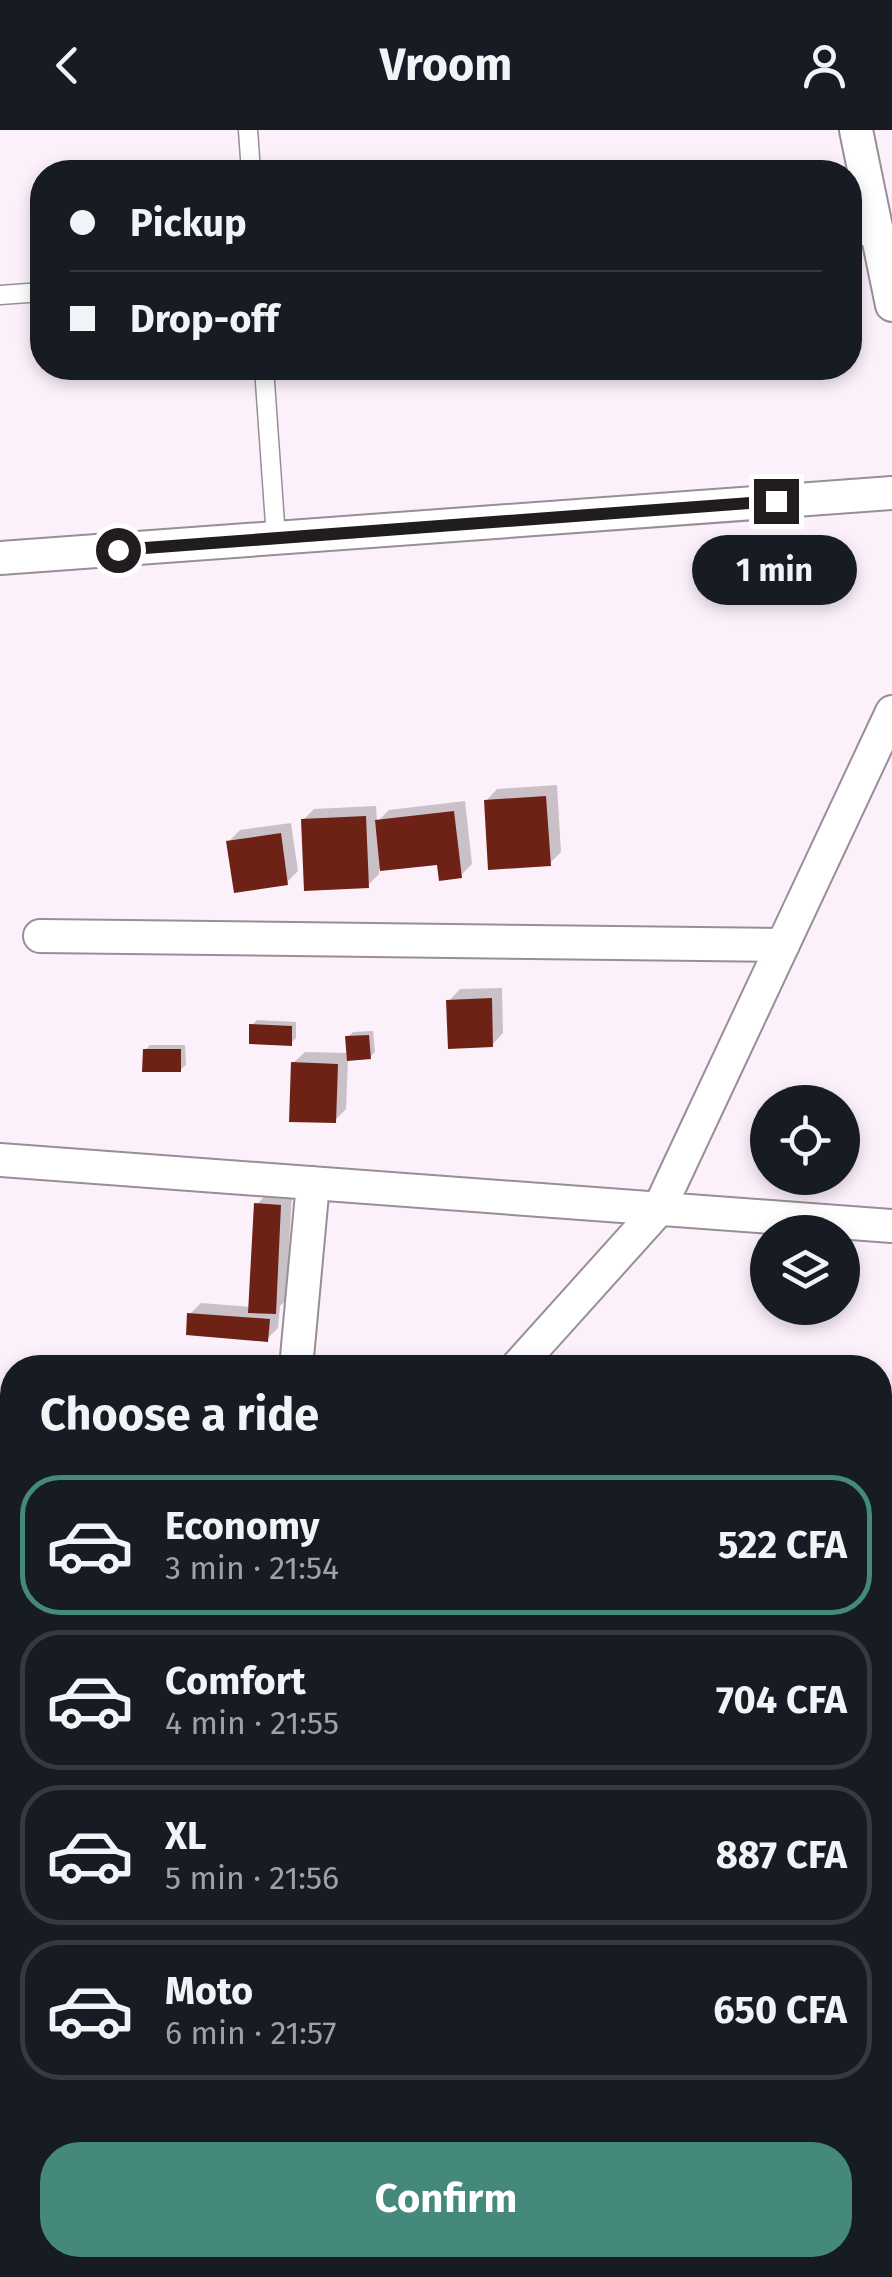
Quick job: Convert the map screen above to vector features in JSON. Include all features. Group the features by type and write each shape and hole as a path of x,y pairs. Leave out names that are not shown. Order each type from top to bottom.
{"street":[{"path":"856,130 858,160"},
{"path":"862,210 864,236 892,304"},
{"path":"0,558 892,493"},
{"path":"527,1355 659,1209 892,712"},
{"path":"40,936 783,945"},
{"path":"0,1160 892,1226"},
{"path":"297,1355 313,1183"},
{"path":"543,1355 546,1334"}],"lane":[{"path":"248,130 250,160"},
{"path":"0,295 30,293"},
{"path":"265,380 276,538"}],"building":[{"path":"546,796 551,866 488,870 484,800"},
{"path":"454,811 462,878 439,881 437,865 380,871 375,820"},
{"path":"366,816 369,888 304,891 301,819"},
{"path":"281,833 288,885 234,893 226,841"},
{"path":"492,998 493,1047 448,1049 446,1000"},
{"path":"249,1024 292,1026 292,1046 249,1044"},
{"path":"369,1035 371,1059 347,1061 345,1036"},
{"path":"143,1049 181,1049 181,1072 142,1072"},
{"path":"291,1062 338,1064 336,1123 289,1122"},
{"path":"254,1203 281,1205 276,1314 248,1313"},
{"path":"187,1313 270,1319 268,1342 186,1335"}],"route":[{"path":"118,550 776,501"}]}
